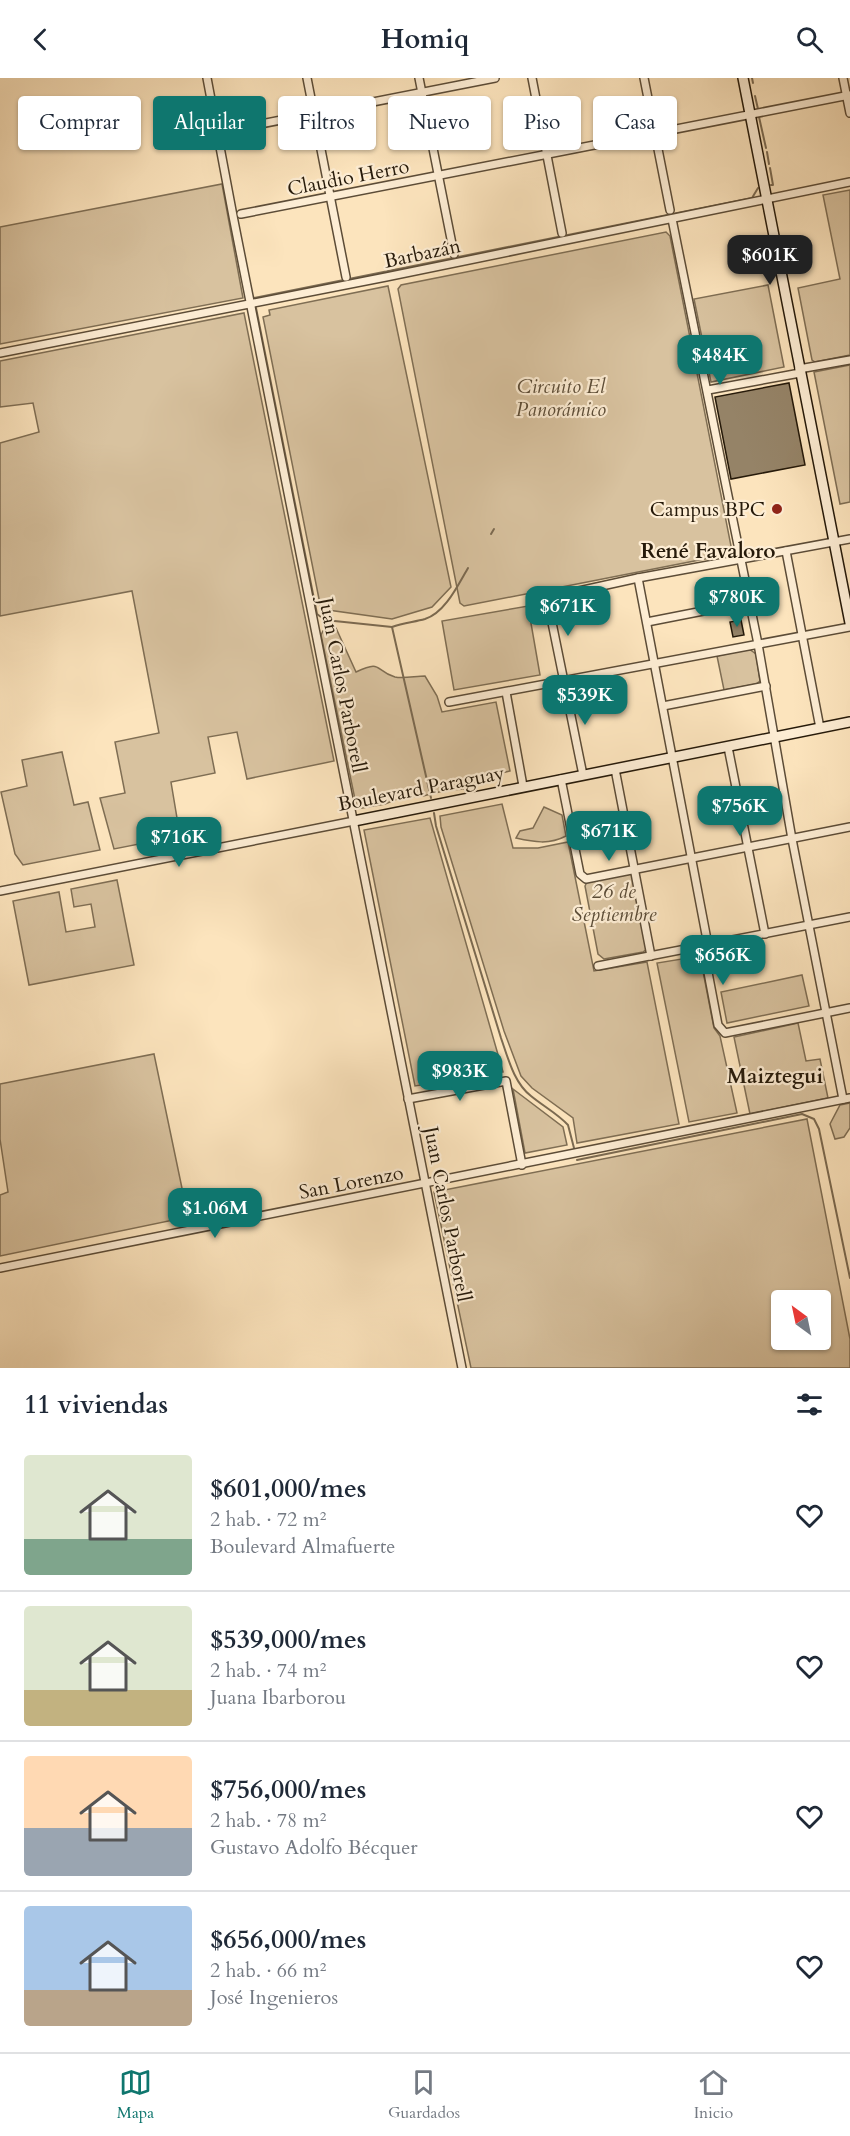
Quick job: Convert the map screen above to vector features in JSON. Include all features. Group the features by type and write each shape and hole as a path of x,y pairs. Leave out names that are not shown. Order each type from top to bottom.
{"main road":[{"path":"743,78 850,625"},
{"name":"Boulevard Paraguay","path":"354,821 850,722"}],"street":[{"name":"Juan Carlos Parborell","path":"207,78 462,1368"},
{"path":"307,78 310,96"},
{"path":"419,78 454,254"},
{"path":"376,101 495,78"},
{"path":"532,78 562,233"},
{"path":"644,78 648,96"},
{"path":"843,78 850,112"},
{"name":"Claudio Herro","path":"677,130 848,95"},
{"name":"Claudio Herro","path":"241,214 593,146"},
{"path":"321,150 346,277"},
{"path":"658,150 670,210"},
{"name":"Barbazán","path":"0,353 850,182"},
{"path":"672,219 758,644 773,738 809,925 847,1099"},
{"path":"708,390 850,360"},
{"path":"583,775 547,598 638,578 850,539"},
{"path":"786,551 820,728"},
{"path":"638,578 691,859 718,1025 725,1034 850,1008"},
{"path":"646,622 749,602"},
{"path":"449,702 850,625"},
{"path":"663,706 766,686"},
{"path":"506,692 524,786"},
{"path":"728,747 765,934"},
{"path":"615,769 651,956"},
{"path":"561,779 583,878 850,827"},
{"name":"Boulevard Paraguay","path":"0,891 354,821"},
{"path":"598,966 850,917"},
{"path":"408,1099 506,1081 522,1165"},
{"name":"San Lorenzo","path":"0,1268 426,1185 847,1099"}],"green space":[{"path":"222,184 243,298 0,344 0,227"},
{"path":"850,190 850,355 815,362 812,360 798,288 840,279 823,195"},
{"name":"Circuito El Panorámico","path":"666,232 670,236 732,551 730,554 464,606 460,603 398,289 401,285"},
{"path":"768,285 784,367 711,382 694,299"},
{"path":"388,286 451,587 432,607 392,619 321,609 263,317 270,315 269,310"},
{"path":"244,313 334,761 247,779 237,732 208,737 215,773 171,782 180,836 114,849 100,798 125,793 115,742 159,733 132,591 0,616 0,443 39,432 33,403 0,407 0,361"},
{"path":"850,365 850,502 840,504 814,372"},
{"path":"528,606 540,675 454,690 442,621"},
{"path":"336,628 356,672 375,666 395,677 425,676 437,696 442,712 496,702 510,771 485,777 466,789 402,797 385,804 357,809 321,635 323,631"},
{"path":"749,649 756,654 760,681 756,684 724,690 717,656"},
{"path":"62,752 74,805 88,802 100,850 23,865 15,854 1,792 27,786 22,760"},
{"path":"502,804 513,848 538,848 568,842 594,971 647,962 679,1124 577,1143 573,1118 532,1088 521,1076 504,1031 441,827 440,816"},
{"path":"544,807 562,815 566,836 547,842 516,838 520,831 533,828"},
{"path":"430,818 503,1072 415,1086 364,830"},
{"name":"26 de Septiembre","path":"633,874 648,948 643,952 604,959 598,954 585,886 587,882"},
{"path":"117,880 134,965 29,985 13,901 59,892 66,932 95,927 91,904 74,907 71,889"},
{"path":"700,956 714,1028 720,1036 737,1113 689,1122 657,963"},
{"path":"802,975 809,1006 727,1023 721,992"},
{"path":"798,1023 806,1061 820,1059 828,1098 750,1114 734,1037"},
{"path":"154,1054 188,1217 0,1256 0,1195 8,1192 0,1139 0,1084"},
{"path":"513,1089 563,1127 567,1145 525,1153"},
{"path":"850,1103 850,1128 844,1137 835,1139 830,1124 840,1105"},
{"path":"807,1119 850,1339 850,1368 471,1368 434,1192"}],"building":[{"path":"789,383 805,465 731,479 715,397"},
{"path":"741,620 744,635 733,637 730,622"}],"waterway":[{"path":"752,78 753,83"},
{"path":"755,96 758,109"},
{"path":"759,117 766,148"},
{"path":"767,152 769,164"},
{"path":"770,168 773,185 771,185"},
{"path":"254,298 752,198 758,188"},
{"path":"256,308 317,614 325,620 392,627"},
{"path":"491,534 494,529"},
{"path":"431,798 392,627 425,619 439,611 450,598 468,568"},
{"path":"434,813 436,826 512,1070 525,1091 568,1125 574,1148"},
{"path":"577,1160 802,1114 814,1119 819,1129 850,1278"}],"place":[{"name":"Campus BPC","path":"777,509"}],"district":[{"name":"René Favaloro","path":"708,551"},
{"name":"Maiztegui","path":"775,1076"}]}
